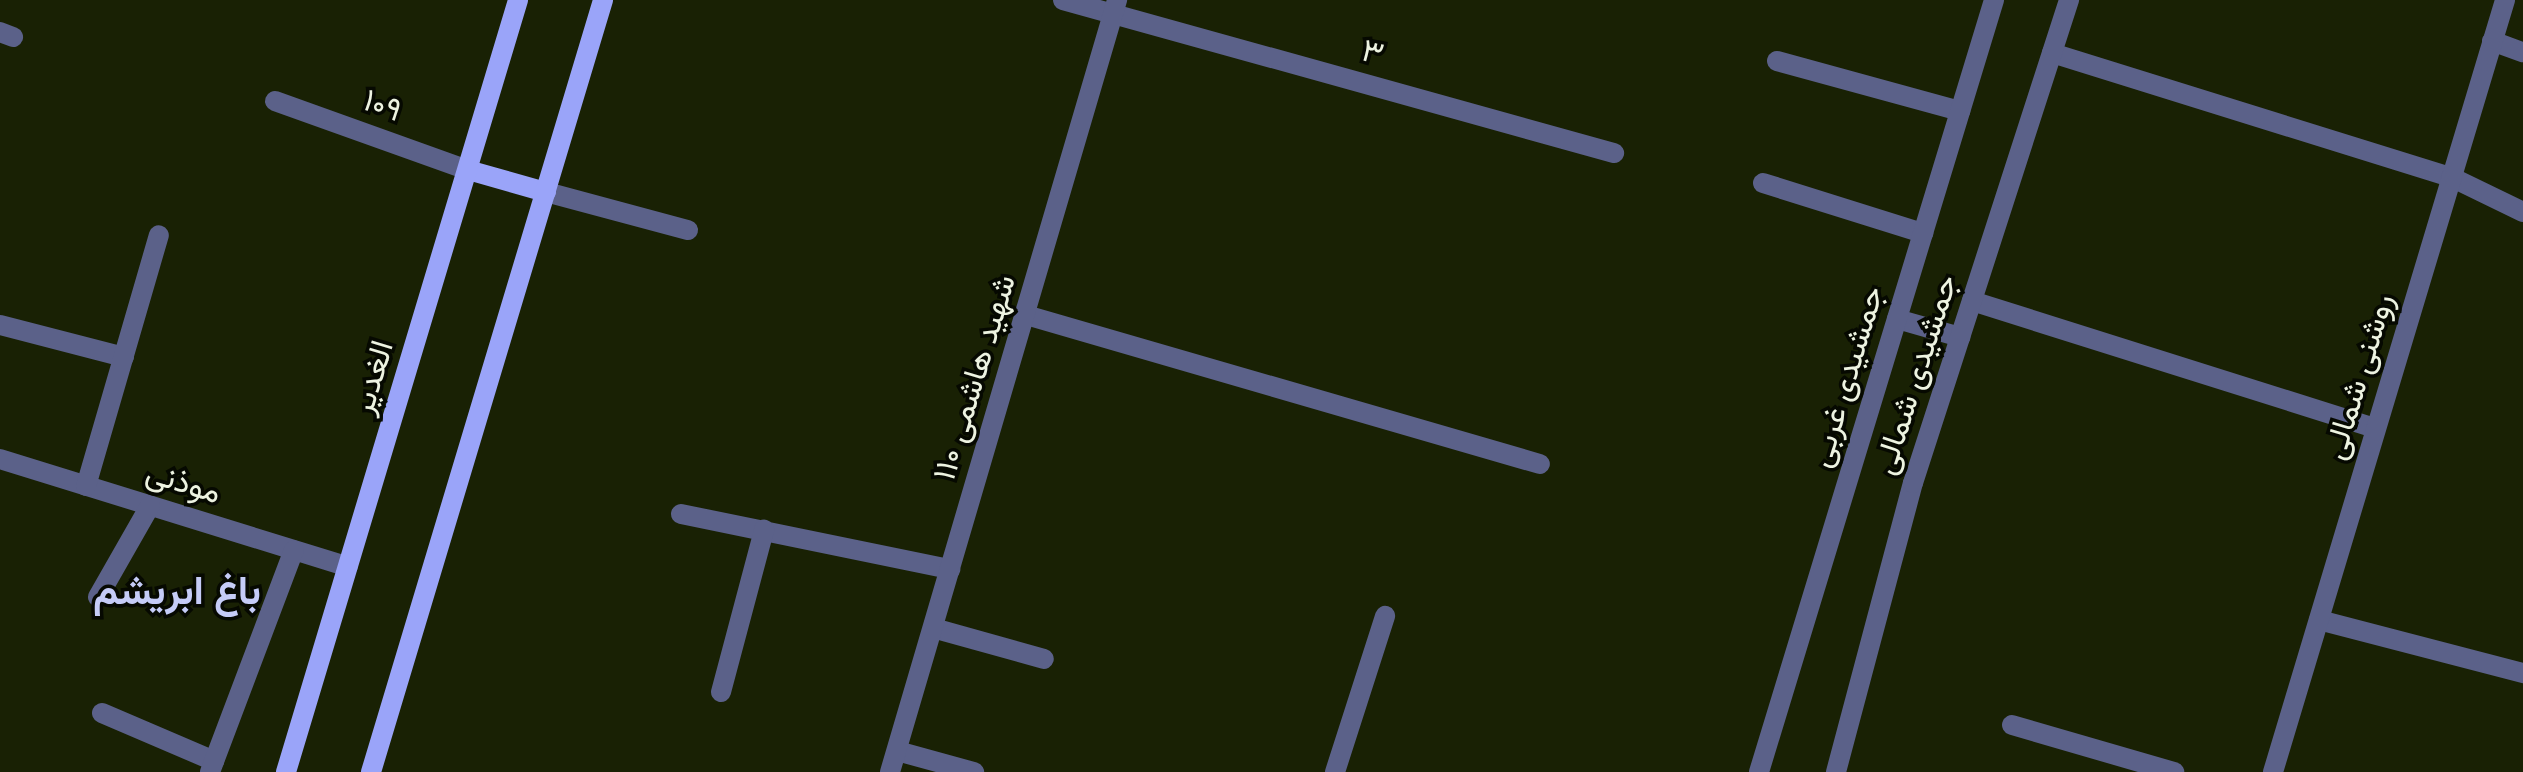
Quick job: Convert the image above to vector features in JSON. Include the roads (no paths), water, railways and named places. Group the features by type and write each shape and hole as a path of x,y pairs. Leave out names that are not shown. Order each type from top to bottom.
{"main road":[{"name":"الغدیر","path":"286,772 518,0"},
{"path":"371,772 603,0"},
{"path":"468,170 546,192"}],"street":[{"name":"۳","path":"1063,0 1115,6 1614,153"},
{"name":"جمشیدی غربی","path":"1759,772 1994,0"},
{"name":"جمشیدی شمالی","path":"1836,772 1913,483 2069,0"},
{"name":"روشنی شمالی","path":"2273,772 2505,0"},
{"name":"شهید هاشمی ۱۱۰","path":"890,772 1115,6"},
{"path":"2492,41 2523,52"},
{"path":"2052,53 2451,177 2523,212"},
{"path":"1777,61 1960,111"},
{"name":"۱۰۹","path":"275,101 468,170"},
{"path":"1763,183 1923,233"},
{"path":"546,192 688,230"},
{"path":"86,486 159,235"},
{"path":"1972,301 2376,428"},
{"path":"1026,315 1540,464"},
{"path":"1897,319 1960,337"},
{"path":"0,325 124,357"},
{"name":"موذنی","path":"0,459 348,567"},
{"path":"98,597 150,506"},
{"path":"681,514 950,569"},
{"path":"721,692 764,530"},
{"path":"102,713 212,767 294,550"},
{"path":"1335,772 1385,616"},
{"path":"2319,620 2523,673"},
{"path":"933,628 1044,659"},
{"path":"2012,725 2174,772"},
{"path":"897,751 974,772"}],"district":[{"name":"باغ ابریشم","path":"177,593"}]}
